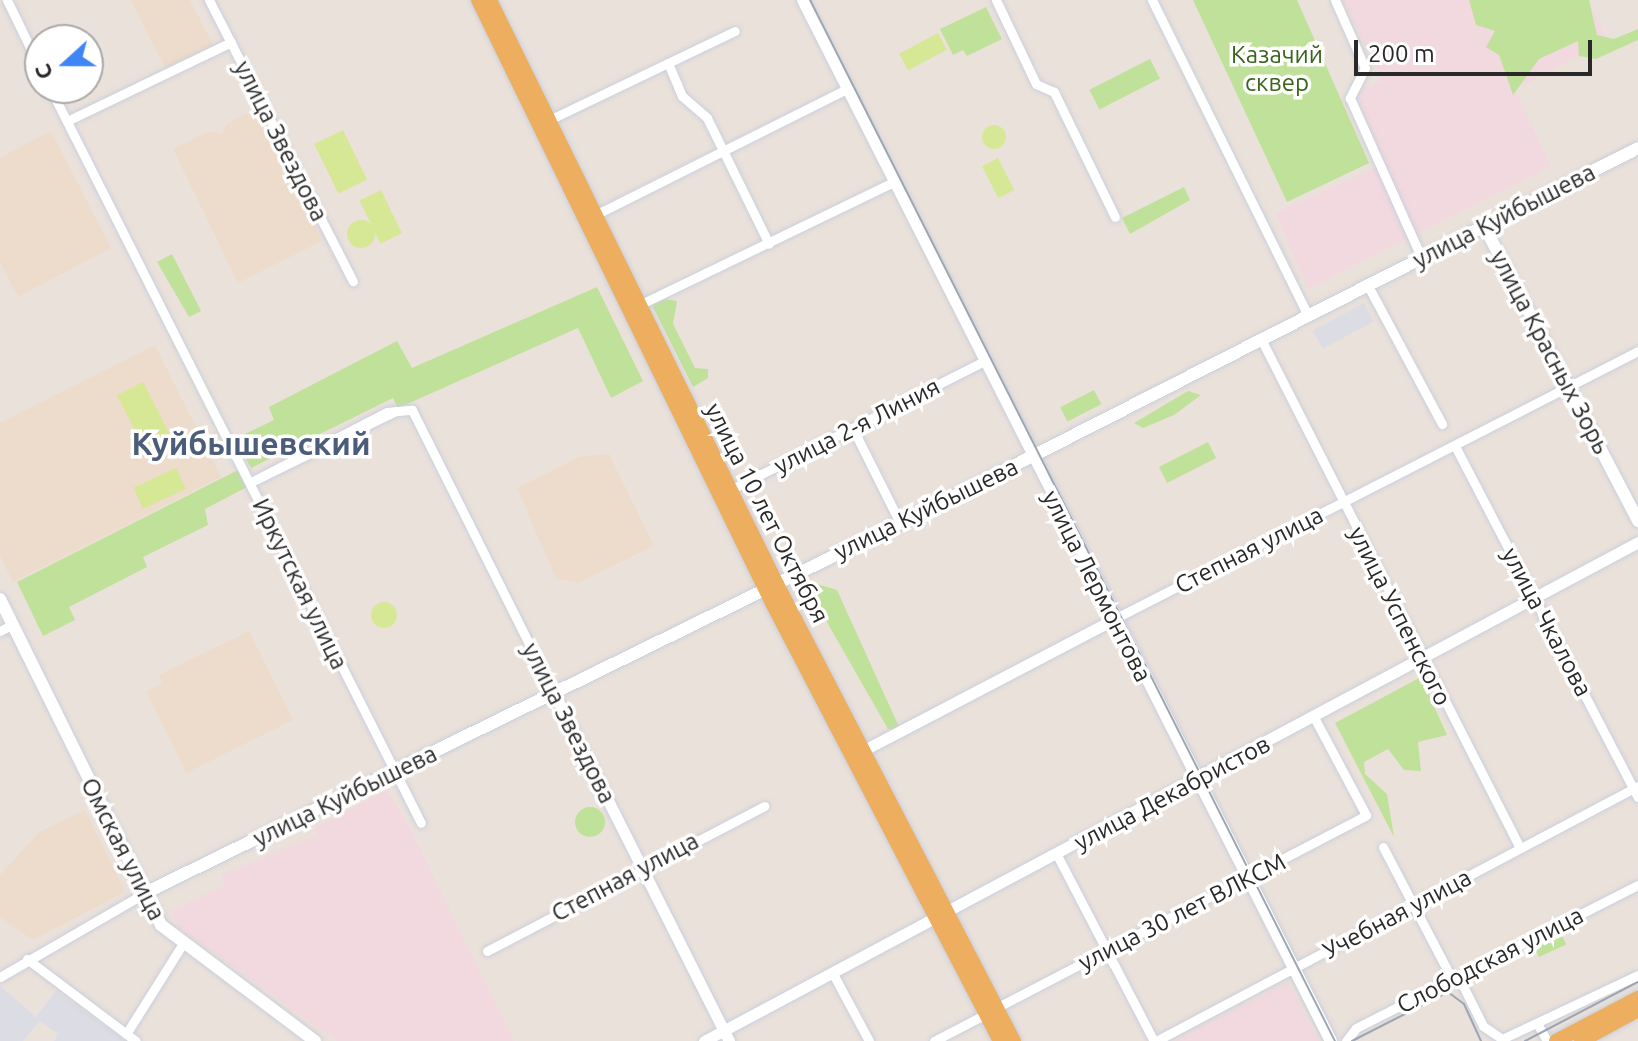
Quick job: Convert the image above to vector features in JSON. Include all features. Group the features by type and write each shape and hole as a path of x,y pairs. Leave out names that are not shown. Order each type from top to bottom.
{"main road":[{"name":"улица Лермонтова","path":"803,0 1113,620 1331,1041"},
{"name":"улица 10 лет Октября","path":"490,1 730,490 771,587 862,751 940,915"},
{"name":"улица 10 лет Октября","path":"490,1 771,587 991,1011 1014,1041"},
{"name":"улица Куйбышева","path":"143,894 900,523 1638,148"},
{"name":"улица Красных Зорь","path":"1484,226 1638,521"},
{"name":"Омская улица","path":"0,599 143,894 182,945 312,1040"},
{"path":"1556,1041 1638,998"},
{"path":"1581,1041 1638,1010"},
{"name":"улица 10 лет Октября","path":"991,1011 1000,1041"}],"street":[{"path":"7,0 24,35"},
{"name":"улица Звездова","path":"209,0 353,281"},
{"path":"996,0 1036,84 1054,92 1115,217"},
{"path":"1152,0 1308,315"},
{"path":"1335,0 1365,68 1350,98 1421,257"},
{"path":"549,120 735,31"},
{"path":"67,121 231,42"},
{"path":"668,63 722,151 769,244"},
{"path":"595,215 847,89"},
{"name":"Иркутская улица","path":"58,104 253,481 421,823"},
{"path":"639,305 894,182"},
{"path":"1367,284 1442,424"},
{"name":"улица Успенского","path":"1261,339 1341,503 1520,848"},
{"name":"Степная улица","path":"862,751 1638,351"},
{"name":"улица 2-я Линия","path":"730,490 984,361"},
{"name":"улица Звездова","path":"253,481 408,407 726,1036"},
{"path":"853,429 900,523"},
{"name":"улица Чкалова","path":"1455,446 1636,790"},
{"name":"улица Декабристов","path":"704,1041 726,1036 832,972 1196,781 1638,542"},
{"path":"0,631 13,624"},
{"name":"улица 30 лет ВЛКСМ","path":"934,1041 1366,815 1314,717"},
{"name":"Учебная улица","path":"1155,1041 1636,790"},
{"name":"Степная улица","path":"487,951 641,867 764,806"},
{"path":"1383,847 1455,978 1493,1036 1539,1027 1638,975"},
{"path":"1057,855 1155,1041"},
{"name":"Слободская улица","path":"1346,1041 1356,1028 1638,885"},
{"name":"улица Куйбышева","path":"0,977 143,894"},
{"path":"126,1034 182,945"},
{"path":"27,959 136,1041"},
{"path":"832,972 869,1041"},
{"path":"1539,1027 1547,1041"}],"shaded area":[{"path":"131,0 190,0 214,47 166,70"},
{"path":"1343,0 1588,0 1608,40 1515,90 1551,166 1308,289 1275,213 1384,164 1352,94 1382,80"},
{"path":"258,108 322,241 238,283 173,149 209,131 222,134 226,124"},
{"path":"51,131 111,248 18,297 0,262 0,158"},
{"path":"1364,303 1374,322 1323,349 1313,330"},
{"path":"155,345 221,477 13,582 0,556 0,423"},
{"path":"609,454 654,546 578,583 556,579 517,488 579,457"},
{"path":"249,631 293,720 186,773 146,691 162,684 159,675"},
{"path":"387,790 410,828 514,1041 337,1041 178,927 171,911 225,885 220,875 317,835 314,828"},
{"path":"85,810 125,892 33,940 0,917 0,875 39,832"},
{"path":"1288,982 1319,1041 1175,1041"},
{"path":"0,986 36,1017 56,991 126,1041 54,1041 58,1034 40,1021 23,1041 0,1041"}],"green space":[{"name":"Казачий сквер","path":"1193,0 1297,0 1369,163 1287,202"},
{"path":"1469,0 1589,0 1597,35 1614,39 1638,29 1638,40 1596,59 1579,56 1578,41 1539,59 1513,95 1499,55 1486,47 1495,31 1476,25"},
{"path":"986,7 1002,39 967,56 963,50 953,55 940,29"},
{"path":"938,33 947,50 908,70 899,54"},
{"path":"1150,59 1160,79 1099,109 1089,90"},
{"path":"994,125 1002,129 1006,137 1002,145 994,149 986,145 982,137 986,129"},
{"path":"343,130 367,179 338,193 314,144"},
{"path":"998,158 1014,190 998,198 982,166"},
{"path":"1184,187 1190,200 1130,234 1122,218"},
{"path":"381,190 402,233 380,244 359,201"},
{"path":"361,220 371,224 375,234 371,244 361,248 351,244 347,234 351,224"},
{"path":"172,254 201,311 189,317 157,262"},
{"path":"597,287 643,381 611,398 578,328 398,408 393,398 251,468 239,445 245,434 274,420 269,407 397,341 412,368"},
{"path":"664,299 677,301 673,324 695,368 708,369 708,378 693,387 652,305"},
{"path":"143,382 173,440 147,453 117,395"},
{"path":"1094,390 1101,404 1067,422 1060,407"},
{"path":"1188,391 1201,395 1174,415 1143,428 1134,423"},
{"path":"1208,442 1216,458 1167,483 1159,467"},
{"path":"176,468 186,489 143,509 133,488"},
{"path":"238,470 247,487 205,509 208,525 143,557 147,567 69,607 75,620 43,636 17,582"},
{"path":"810,582 837,590 900,729 888,729 820,610 809,615 797,590"},
{"path":"384,602 393,606 397,615 393,624 384,628 375,624 371,615 375,606"},
{"path":"1421,677 1447,735 1418,742 1421,771 1404,770 1388,749 1364,762 1365,774 1387,794 1394,837 1335,723"},
{"path":"590,807 596,808 604,816 604,828 596,836 590,837 584,836 576,828 575,822 576,816 584,808"},
{"path":"1559,929 1566,944 1539,957 1532,942"}],"tram line":[{"path":"810,0 1335,1041"},
{"path":"1525,1041 1638,982"},
{"path":"1352,1041 1448,992 1464,1004 1481,1041"}],"district":[{"name":"Куйбышевский","path":"251,443"}]}
